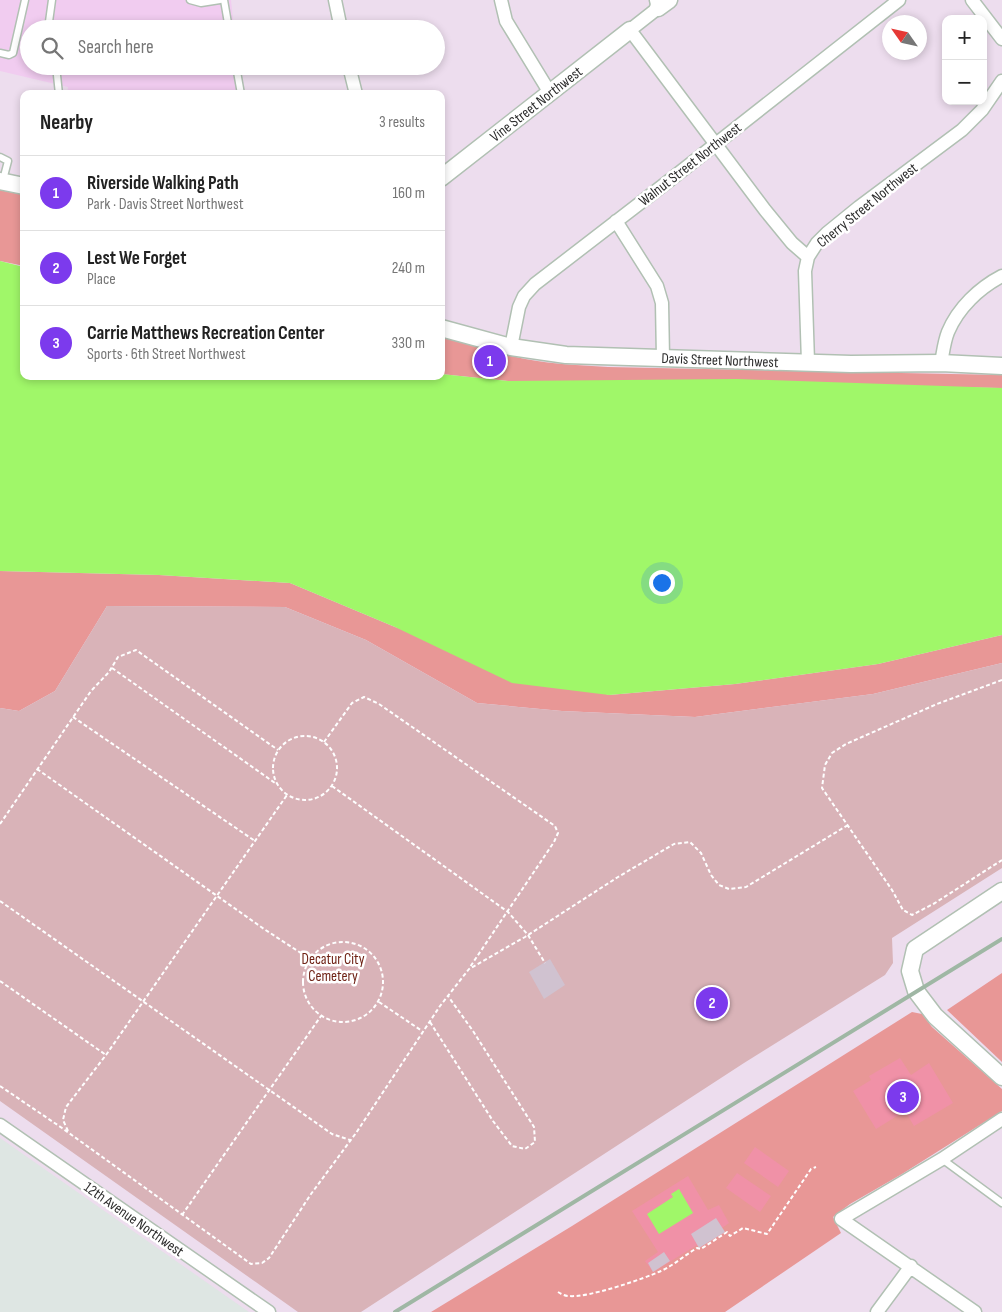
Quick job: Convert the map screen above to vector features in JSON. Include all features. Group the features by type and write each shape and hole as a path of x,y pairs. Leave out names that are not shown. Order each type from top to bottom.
{"street":[{"path":"335,0 339,20"},
{"path":"501,0 506,21 550,93"},
{"name":"Walnut Street Northwest","path":"510,347 519,307 524,296 536,284 899,0"},
{"path":"972,0 1002,39"},
{"path":"661,3 630,30 792,243 808,257"},
{"name":"Vine Street Northwest","path":"445,175 630,30"},
{"path":"352,75 355,90"},
{"name":"Cherry Street Northwest","path":"808,362 805,271 808,257 817,243 860,207 962,130 982,110 1002,81"},
{"path":"1,181 20,185"},
{"path":"616,222 658,286 662,303 663,358"},
{"path":"941,363 948,333 958,314 976,294 1002,276"},
{"name":"Davis Street Northwest","path":"445,329 510,347 566,355 1002,366"},
{"path":"1002,891 915,948 910,971 916,991 935,1016 1002,1077"},
{"path":"975,1312 841,1219 942,1159 1002,1120"},
{"name":"12th Avenue Northwest","path":"0,1125 269,1312"},
{"path":"877,1312 910,1266"}],"lane":[{"path":"20,20 25,0"},
{"path":"49,20 52,0"},
{"path":"190,0 201,3 220,0"},
{"path":"224,0 227,20"},
{"path":"0,53 9,55 13,53 20,22"},
{"path":"57,75 59,90"},
{"path":"238,75 240,90"},
{"path":"0,157 8,161 1,181"},
{"path":"942,1159 1002,1202"}],"path":[{"path":"0,824 91,692 112,668 118,657 136,650 278,750"},
{"path":"112,668 276,783"},
{"path":"1002,680 937,704 846,744 832,753 825,765 822,788 892,890 903,910 912,915 935,903 1002,860"},
{"path":"0,1086 251,1264 262,1263 269,1258 311,1194 351,1140 423,1032 508,912 558,833 555,826 379,704 364,697 352,702 324,742"},
{"path":"74,717 255,841"},
{"path":"294,737 315,737 324,742 336,758 338,768 332,786 324,795 314,800 302,801 282,792 272,772 273,761 278,750 294,737"},
{"path":"37,769 264,928 310,958"},
{"path":"332,786 508,912 528,935 545,963"},
{"path":"68,1133 63,1120 66,1106 106,1055 287,795"},
{"path":"469,969 528,935 618,877 674,844 690,842 701,853 711,874 719,885 729,889 746,887 848,825"},
{"path":"0,901 332,1134 351,1140"},
{"path":"347,941 360,945 372,952 380,963 384,976 379,1002 370,1012 359,1019 346,1022 333,1021 321,1016 312,1007 305,995 303,982 305,969 310,958 322,948 334,942 347,941"},
{"path":"0,981 106,1055"},
{"path":"430,1022 493,1121 512,1146 525,1149 535,1142 534,1127 473,1031 448,996"},
{"path":"379,1002 423,1032"},
{"path":"182,1214 321,1016"},
{"path":"558,1292 568,1296 582,1295 649,1276 664,1270 697,1248 702,1249 727,1232 730,1236 743,1228 767,1234 812,1169 816,1167"}],"shaded area":[{"path":"0,0 231,0 233,20 20,20 20,75 240,75 242,90 68,90 68,87 0,71"},
{"path":"0,190 20,194 20,265 0,261"},
{"path":"0,261 20,266 20,380 445,380 445,374 508,381 737,379 1002,388 1002,635 878,664 735,684 609,695 512,683 395,627 290,583 159,575 0,571"},
{"path":"445,336 503,354 560,364 608,367 1002,375 1002,388 508,381 445,374"},
{"path":"0,571 159,575 290,583 395,627 609,695 735,684 878,664 1002,635 1002,663 873,694 695,717 562,711 477,703 366,640 285,607 107,606 55,691 19,711 0,708"},
{"path":"1002,973 1002,1062 947,1010"},
{"path":"912,1012 922,1014 932,1027 1002,1089 1002,1111 902,1174 850,1204 833,1217 841,1233 725,1312 431,1312 572,1226"},
{"path":"900,1058 911,1075 929,1063 953,1103 914,1126 905,1111 876,1129 853,1091 871,1080 869,1076"},
{"path":"0,1138 249,1312 0,1312"},
{"path":"755,1147 789,1171 778,1187 744,1163"},
{"path":"737,1173 771,1196 760,1212 726,1188"},
{"path":"688,1176 708,1210 719,1205 729,1223 722,1228 725,1232 699,1248 697,1245 653,1272 645,1261 658,1252 632,1211"},
{"path":"679,1189 693,1213 659,1234 647,1214 673,1197 671,1194"}],"green space":[{"name":"Decatur City Cemetery","path":"107,606 285,607 366,640 477,703 562,711 695,717 873,694 1002,663 1002,868 892,938 893,963 885,975 744,1063 361,1312 298,1312 0,1101 0,708 19,711 55,691"}],"building":[{"path":"550,959 565,985 544,999 529,972"},
{"path":"716,1218 725,1232 699,1248 691,1234"},
{"path":"664,1252 670,1261 653,1272 648,1263"}],"railway":[{"path":"395,1312 1002,939"}],"place":[{"name":"Riverside Walking Path","path":"490,361"},
{"name":"Lest We Forget","path":"712,1003"},
{"name":"Carrie Matthews Recreation Center","path":"903,1097"}]}
